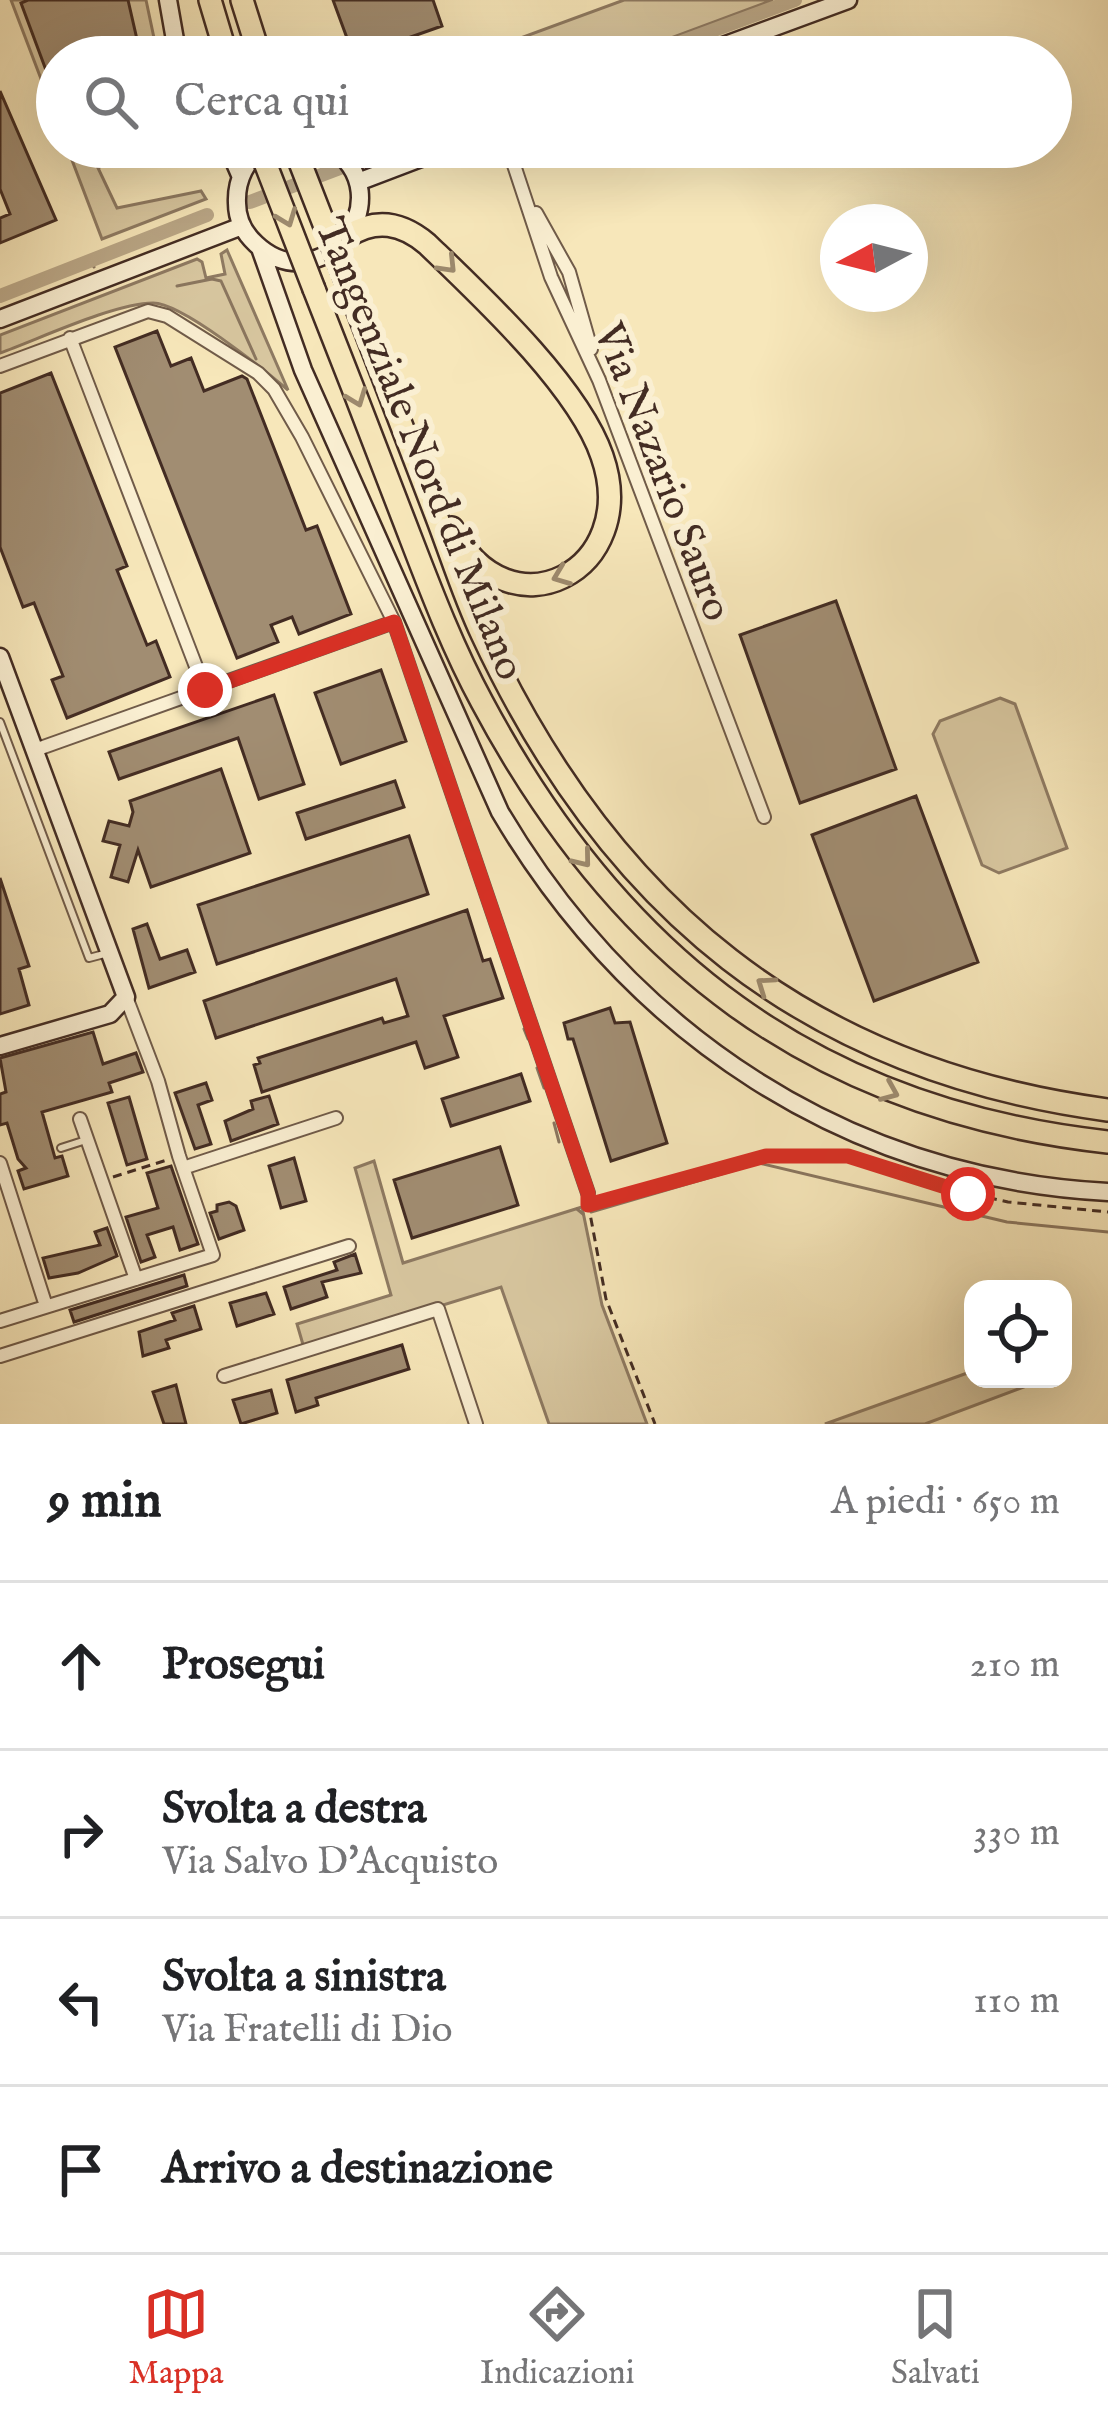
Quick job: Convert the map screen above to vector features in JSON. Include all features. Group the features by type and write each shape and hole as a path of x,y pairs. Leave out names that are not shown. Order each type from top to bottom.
{"highway":[{"path":"210,0 220,36"},
{"path":"242,0 253,36"},
{"name":"Tangenziale Nord di Milano","path":"267,168 442,618 479,698 552,821 612,894 672,955 734,1005 835,1066 901,1097 980,1122 1108,1142"},
{"name":"Tangenziale Nord di Milano","path":"302,168 480,631 526,722 620,855 686,924 797,1007 928,1071 988,1088 1108,1110"},
{"path":"348,236 364,226 382,224 417,236 572,398 608,478 607,520 588,562 571,575 538,584 498,578 476,562 448,521 383,377"}],"main road":[{"path":"168,0 174,36"},
{"path":"750,36 848,0"},
{"path":"237,168 241,177"},
{"path":"247,168 236,195 242,226 260,248 329,430 500,812 531,864 614,967 676,1024 742,1073 872,1142 1015,1184 1108,1192"},
{"path":"260,248 285,260 320,257 348,236 360,201 351,168"},
{"path":"358,182 395,168"},
{"path":"0,319 242,226"},
{"path":"273,290 275,268 285,260"},
{"path":"0,1046 110,1015 126,997 2,669"}],"street":[{"name":"Via Nazario Sauro","path":"516,168 551,278 599,380 764,818"},
{"path":"0,366 123,317 158,312 258,373 286,406 394,622 588,1199"},
{"path":"70,338 205,690"},
{"path":"33,745 394,622"},
{"path":"0,1321 213,1255 126,997"},
{"path":"181,1162 336,1118"},
{"path":"80,1119 136,1279"},
{"path":"0,1163 46,1306"},
{"path":"0,1201 12,1212"},
{"path":"0,1356 350,1246"},
{"path":"224,1376 438,1309 476,1424"}],"lane":[{"path":"0,722 89,958 112,952"},
{"path":"10,748 33,745"},
{"path":"61,1148 86,1140"}],"path":[{"path":"655,1424 606,1299 588,1199 759,1157 826,1155 848,1156 919,1182 1008,1202 1108,1212"},
{"path":"100,1182 181,1162"}],"shaded area":[{"path":"11,0 146,0 154,36 36,36 36,66"},
{"path":"624,0 773,0 676,36 526,36"},
{"path":"75,168 98,168 117,208 201,191 206,199 102,239"},
{"path":"227,250 288,390 202,325 153,303 98,315 0,353 0,335 197,259 206,278 225,274 221,254"},
{"path":"1000,698 1015,704 1067,848 999,873 982,865 933,734 940,721"},
{"path":"374,1161 403,1263 582,1207 602,1305 647,1424 549,1424 501,1287 304,1348 297,1324 391,1295 355,1168"},
{"path":"964,1374 964,1388 1021,1388 925,1424 825,1424"}],"building":[{"path":"128,0 136,36 36,36 36,43 21,3"},
{"path":"333,0 433,0 442,26 414,36 346,36"},
{"path":"0,91 56,220 0,243 0,218 10,214 0,189"},
{"path":"157,331 171,366 191,358 204,391 242,376 247,379 306,530 317,526 351,614 299,634 292,617 271,625 278,642 237,658 115,347"},
{"path":"51,373 127,566 117,570 147,645 156,641 170,677 67,718 52,680 63,676 34,603 23,607 0,547 0,393"},
{"path":"836,601 896,769 800,803 740,635"},
{"path":"381,670 406,741 341,764 315,693"},
{"path":"274,695 304,784 259,799 238,738 119,779 109,752"},
{"path":"221,769 250,853 151,887 138,850 128,882 111,877 120,845 103,841 109,821 129,826 130,801"},
{"path":"395,781 404,807 306,839 297,813"},
{"path":"916,796 978,962 874,1001 812,835"},
{"path":"409,836 428,894 217,964 198,905"},
{"path":"0,878 29,966 19,969 29,1005 0,1014"},
{"path":"467,910 483,961 490,959 503,998 444,1016 458,1057 425,1068 416,1042 262,1092 254,1065 260,1063 258,1058 382,1018 384,1023 408,1016 396,979 216,1038 204,1001"},
{"path":"147,924 160,959 187,950 195,972 149,988 133,929"},
{"path":"610,1008 615,1023 630,1022 667,1143 611,1161 564,1023"},
{"path":"93,1032 103,1064 136,1053 143,1072 109,1083 112,1092 42,1112 55,1158 62,1156 68,1176 24,1189 18,1171 26,1168 18,1159 7,1123 0,1125 0,1094 6,1092 0,1058"},
{"path":"521,1074 530,1101 451,1126 442,1099"},
{"path":"206,1083 212,1100 198,1105 211,1144 195,1149 175,1093"},
{"path":"269,1096 278,1124 231,1141 225,1121 253,1109 251,1101"},
{"path":"129,1097 147,1159 127,1165 108,1103"},
{"path":"500,1147 518,1205 412,1238 394,1180"},
{"path":"294,1158 306,1201 281,1208 269,1166"},
{"path":"171,1166 198,1244 180,1250 173,1227 147,1235 155,1257 141,1262 126,1217 158,1208 147,1173"},
{"path":"229,1202 236,1206 244,1230 219,1239 210,1213"},
{"path":"107,1228 117,1256 78,1273 49,1278 43,1258 100,1245 95,1232"},
{"path":"355,1254 361,1273 322,1282 327,1297 291,1309 284,1287 337,1270 334,1262"},
{"path":"184,1275 187,1286 74,1322 70,1310"},
{"path":"266,1293 274,1314 237,1326 230,1303"},
{"path":"194,1306 201,1329 166,1340 169,1348 143,1356 139,1332 175,1320 172,1313"},
{"path":"402,1345 409,1369 316,1398 318,1405 296,1412 287,1380"},
{"path":"176,1385 186,1424 164,1424 153,1392"},
{"path":"271,1390 277,1413 241,1424 233,1400"}],"waterway":[{"path":"698,36 795,0"},
{"path":"250,202 340,168"},
{"path":"0,296 207,215"},
{"path":"91,261 94,267"},
{"path":"177,286 221,281 256,359"},
{"path":"524,1029 528,1039"},
{"path":"537,1068 544,1088"},
{"path":"554,1123 559,1142"},
{"path":"591,1212 759,1163 1007,1222 1108,1232"},
{"path":"577,1209 583,1214"}],"route":[{"path":"205,690 394,622 588,1193 588,1205 766,1156 848,1156 968,1194"}]}
